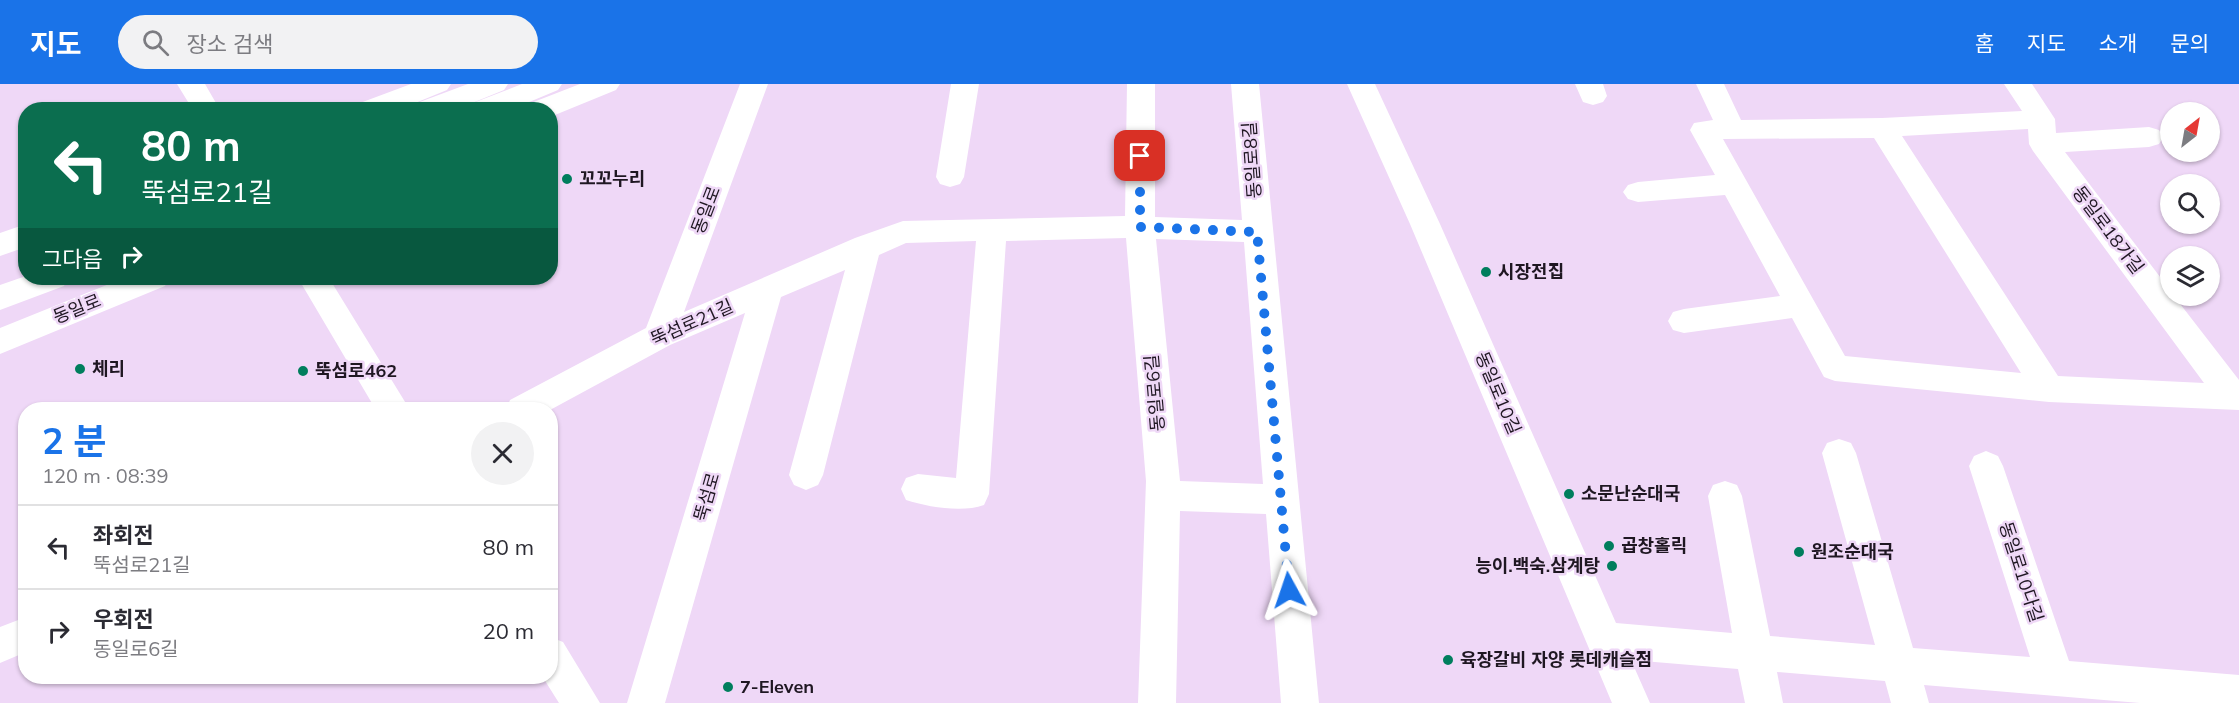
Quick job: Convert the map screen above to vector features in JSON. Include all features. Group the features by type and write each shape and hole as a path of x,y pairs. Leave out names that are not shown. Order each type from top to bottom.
{"street":[{"path":"191,84 202,102"},
{"path":"391,102 437,84"},
{"path":"448,102 494,84"},
{"path":"503,102 548,84"},
{"path":"558,104 606,84"},
{"name":"동일로","path":"659,336 753,84"},
{"path":"951,177 965,84"},
{"name":"동일로6길","path":"1141,84 1140,227 1162,495 1157,703"},
{"name":"동일로8길","path":"1245,84 1300,703"},
{"path":"1710,84 1732,131"},
{"name":"동일로18가길","path":"2018,84 2042,132 2236,396"},
{"name":"동일로10길","path":"1369,86 1631,703"},
{"path":"1882,128 2049,389"},
{"path":"2149,137 1882,128 1704,130 1835,368 2049,389 2236,396"},
{"path":"1638,192 1734,184"},
{"name":"뚝섬로21길","path":"537,402 659,336 903,232 1140,227 1257,232"},
{"path":"918,489 972,494 992,230"},
{"path":"0,245 18,238"},
{"path":"806,475 866,246"},
{"path":"0,274 18,267"},
{"path":"0,298 34,285"},
{"name":"동일로","path":"0,340 137,285"},
{"path":"317,285 389,402"},
{"name":"뚝섬로","path":"646,703 767,291"},
{"path":"1684,321 1801,305"},
{"path":"1839,453 1910,703"},
{"name":"동일로10다길","path":"1986,466 2067,686"},
{"path":"1162,495 1282,500"},
{"path":"1725,495 1752,652 1764,703"},
{"path":"0,645 18,637"},
{"path":"1606,640 1898,664 2067,686 2239,693"},
{"path":"558,667 581,703"}],"place":[{"name":"꼬꼬누리","path":"567,179"},
{"name":"시장전집","path":"1486,272"},
{"name":"체리","path":"80,369"},
{"name":"뚝섬로462","path":"303,371"},
{"name":"소문난순대국","path":"1569,494"},
{"name":"곱창홀릭","path":"1609,546"},
{"name":"원조순대국","path":"1799,552"},
{"name":"능이.백숙.삼계탕","path":"1612,566"},
{"name":"육장갈비 자양 롯데캐슬점","path":"1448,660"},
{"name":"7-Eleven","path":"728,687"}],"route":[{"path":"1140,156 1140,227 1257,232 1289,590"}]}
